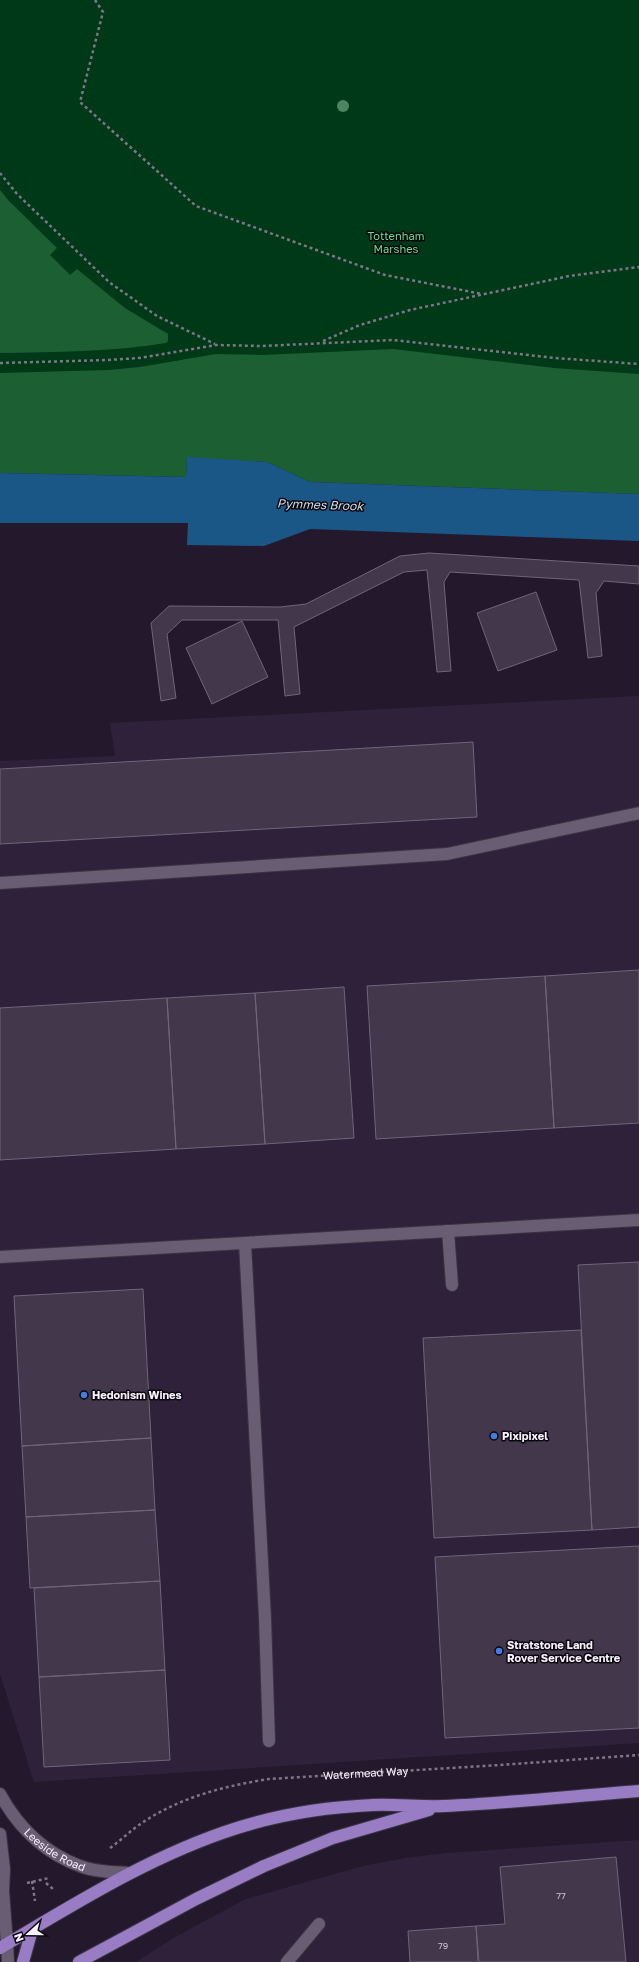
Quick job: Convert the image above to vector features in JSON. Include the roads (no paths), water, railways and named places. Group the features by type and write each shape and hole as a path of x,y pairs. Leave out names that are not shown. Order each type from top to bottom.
{"main road":[{"path":"3,1946 128,1873 174,1851 206,1838 271,1819 305,1812 374,1805 442,1806 639,1791"},
{"path":"79,1962 229,1882 278,1860 369,1826 442,1806"},
{"path":"23,1962 32,1930"}],"street":[{"path":"0,883 447,854 639,813"},
{"path":"0,1257 639,1220"},
{"path":"448,1231 452,1285"},
{"path":"245,1243 265,1618 269,1741"},
{"name":"Leeside Road","path":"0,1794 11,1814 36,1840 51,1851 81,1867 102,1871 128,1873"},
{"path":"0,1834 4,1869 3,1946 8,1962"},
{"path":"287,1962 319,1924"}],"water":[{"name":"Pymmes Brook","path":"187,457 267,462 310,482 639,494 639,541 310,529 264,546 187,545 188,523 0,523 0,473 186,477"}],"place":[{"name":"Hedonism Wines","path":"84,1395"},
{"name":"Pixipixel","path":"494,1436"},
{"name":"Stratstone Land Rover Service Centre","path":"499,1651"}],"park label":[{"name":"Tottenham Marshes","path":"396,242"}]}
